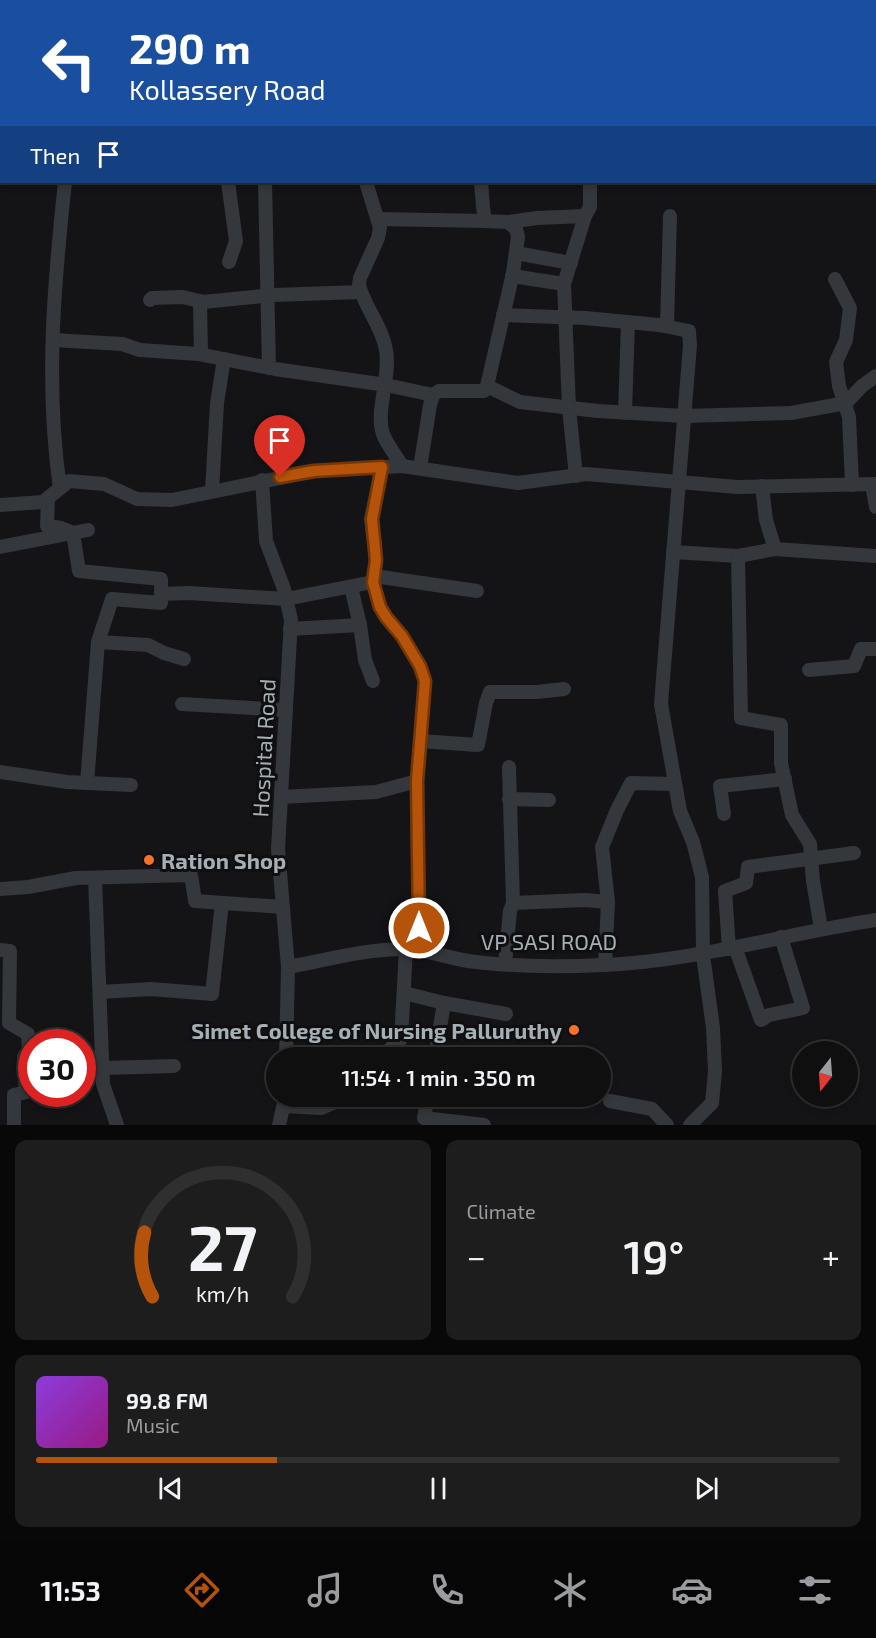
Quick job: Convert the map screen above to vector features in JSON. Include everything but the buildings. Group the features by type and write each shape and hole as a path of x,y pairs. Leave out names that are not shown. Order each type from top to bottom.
{"street":[{"path":"60,488 52,401 54,285 65,183"},
{"path":"228,183 236,241 229,262"},
{"path":"265,183 269,368"},
{"path":"366,183 378,219 378,238 360,278 361,292 383,335 387,350 386,385 381,424 383,433 402,466"},
{"path":"482,183 486,221"},
{"path":"576,476 569,408 564,284 585,216 590,207 590,183"},
{"path":"378,219 508,222 585,216"},
{"path":"667,326 670,216"},
{"path":"420,468 433,395 439,391 484,391 487,386 516,253 518,233 508,222"},
{"path":"516,253 571,263"},
{"path":"512,276 564,284"},
{"path":"836,279 850,308 846,340 836,362 839,386 849,417 852,485"},
{"path":"150,300 152,298 183,297 200,301 361,292"},
{"path":"200,301 201,354"},
{"path":"503,315 628,322 689,331 661,705 680,811 693,842 702,877 704,954 713,1028 715,1071 712,1103 690,1125"},
{"path":"625,412 628,322"},
{"path":"53,340 122,344 140,350 201,354 269,368 386,385 433,395"},
{"path":"212,491 217,403 224,359"},
{"path":"487,386 520,402 569,408 684,416 791,413 846,403 862,386 876,376"},
{"path":"0,505 43,502 69,481 104,484 137,500 171,500 314,471 402,466 519,483 586,474 737,487 874,484 876,507"},
{"path":"382,467 372,519 376,560 374,579 380,607 402,636 420,666 425,681 417,781 413,950 404,993 400,1039 392,1047"},
{"name":"Hospital Road","path":"262,480 266,541 291,620 278,849 288,967 286,1047"},
{"path":"762,486 766,520 775,549"},
{"path":"48,498 47,526 73,533"},
{"path":"0,547 88,530"},
{"path":"73,533 79,571 161,579 161,603 112,599 98,642 87,783"},
{"path":"673,552 738,556 775,549 876,556"},
{"path":"738,556 741,718 781,725 781,763 792,815 810,844 821,928"},
{"path":"161,594 189,592 286,599 374,579 477,591"},
{"path":"351,586 365,660 373,681"},
{"path":"290,629 360,625"},
{"path":"98,642 148,645 183,660"},
{"path":"809,670 854,666 861,649 876,649"},
{"path":"420,741 478,746 490,692 537,692 564,689"},
{"path":"182,704 286,710"},
{"path":"505,964 510,911 513,903 509,767"},
{"path":"0,772 87,783 131,785"},
{"path":"724,814 720,786 785,779"},
{"path":"281,797 376,792 417,781"},
{"path":"605,965 609,902 602,847 617,810 632,783 675,784"},
{"path":"509,800 549,800"},
{"path":"781,938 803,1008 768,1015 760,1020 732,948 725,891 746,883 748,867 854,853"},
{"path":"0,889 28,887 76,878 191,875 195,901 283,907"},
{"path":"95,878 104,1084 117,1125"},
{"path":"513,903 585,900 609,902"},
{"path":"100,992 151,989 212,994 222,903"},
{"name":"VP SASI ROAD","path":"288,967 360,953 413,950 474,962 528,966 605,965 704,954 821,928 876,920"},
{"path":"0,950 10,951 9,1023 28,1034 29,1050 24,1058 26,1092 14,1095 14,1125"},
{"path":"404,993 506,1014"},
{"path":"437,1047 444,1003"},
{"path":"103,1068 174,1066"},
{"path":"611,1101 652,1109 667,1125"},
{"path":"279,1125 284,1107"},
{"path":"426,1107 424,1118 484,1125"}],"place":[{"name":"Ration Shop","path":"149,860"},
{"name":"Simet College of Nursing Palluruthy","path":"574,1030"}],"route":[{"path":"280,477 314,471 382,467 372,519 376,560 373,582 380,607 402,636 420,666 425,681 417,781 419,928"}]}
